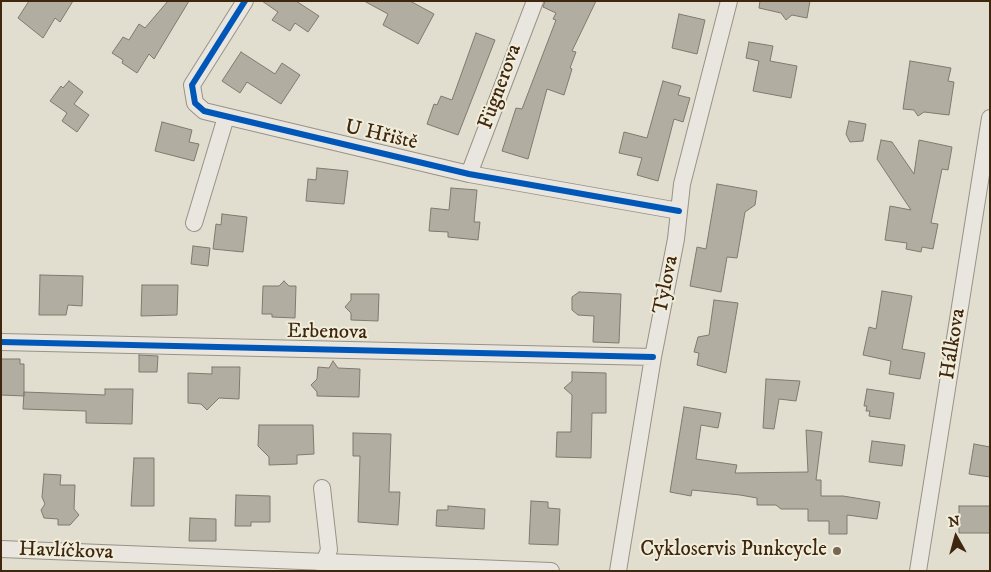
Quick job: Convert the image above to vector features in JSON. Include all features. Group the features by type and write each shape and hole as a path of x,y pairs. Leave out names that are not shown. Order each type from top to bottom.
{"street":[{"name":"U Hřiště","path":"246,1 192,85 192,98 199,108 226,117 469,174 679,211"},
{"name":"Fügnerova","path":"469,174 535,1"},
{"name":"Tylova","path":"618,571 653,357 676,239 682,184 729,1"},
{"path":"194,223 226,117"},
{"name":"Hálkova","path":"918,571 983,209 990,118"},
{"name":"Erbenova","path":"1,342 653,357"},
{"path":"322,488 329,550 324,566"},
{"name":"Havlíčkova","path":"1,549 324,566 551,571"}],"building":[{"path":"29,1 73,1 60,22 55,18 43,38 18,18"},
{"path":"168,1 189,1 154,59 149,54 137,73 122,63 123,60 112,53 123,37 129,40 139,24 145,28"},
{"path":"262,1 296,1 319,16 308,32 295,23 290,31 272,20 278,12"},
{"path":"364,1 410,1 434,14 418,44 383,25 388,14"},
{"path":"545,1 596,1 572,51 576,52 564,95 547,89 528,159 502,151 516,108 522,109 556,20 553,19 556,13 543,7"},
{"path":"760,1 810,1 807,18 792,15 786,20 781,13 759,8"},
{"path":"679,14 705,20 697,54 672,48"},
{"path":"476,33 495,40 458,135 427,124 434,104 437,105 441,96 452,100"},
{"path":"749,42 773,46 770,61 797,66 791,98 753,91 759,61 746,58"},
{"path":"241,52 275,74 282,63 300,75 281,104 247,82 240,93 222,81"},
{"path":"910,61 951,68 948,81 954,82 949,115 924,112 918,116 914,110 903,109"},
{"path":"69,81 83,92 74,104 89,115 77,132 62,121 67,113 50,101 61,86 63,88"},
{"path":"663,81 681,86 678,95 690,98 683,122 674,119 658,181 637,175 642,158 619,153 624,132 647,138"},
{"path":"849,121 866,124 863,141 850,142 846,134"},
{"path":"162,122 192,130 189,142 199,144 194,161 155,151"},
{"path":"881,140 892,142 914,174 919,140 952,147 948,170 942,169 931,223 938,224 933,249 922,247 921,252 906,249 907,243 885,240 890,206 911,210 877,159"},
{"path":"317,168 348,171 344,204 306,201 308,179 316,180"},
{"path":"717,184 757,191 755,205 745,212 737,258 727,257 721,292 690,286 697,247 706,249"},
{"path":"451,188 477,190 474,222 480,222 478,240 448,237 448,232 429,231 431,208 449,210"},
{"path":"222,214 247,217 243,252 213,249 216,224 221,225"},
{"path":"193,246 210,248 208,266 191,264"},
{"path":"40,275 83,276 82,306 68,305 66,315 39,315"},
{"path":"284,281 289,286 296,286 295,318 272,317 272,314 262,314 263,286 279,286"},
{"path":"142,285 178,285 177,315 141,316"},
{"path":"882,291 912,296 902,349 925,353 920,379 889,374 891,361 863,355 869,327 876,329"},
{"path":"579,292 621,294 619,343 593,342 594,316 578,315 572,310 572,297"},
{"path":"351,294 379,294 378,321 351,320 351,313 345,307 351,300"},
{"path":"714,300 738,303 726,373 697,365 699,353 694,352 698,337 709,335"},
{"path":"139,355 158,356 157,372 139,372"},
{"path":"1,359 20,359 20,364 24,364 24,396 1,395"},
{"path":"333,361 338,368 360,369 359,397 317,396 317,392 311,385 317,379 318,367 329,368"},
{"path":"212,367 240,367 239,399 219,398 207,410 201,404 188,403 188,373 212,374"},
{"path":"572,372 606,373 606,413 592,413 591,458 556,457 557,432 571,432 572,395 564,388 572,381"},
{"path":"766,379 800,381 796,401 779,399 774,429 763,428"},
{"path":"105,389 133,389 132,424 86,423 86,411 23,409 24,392 105,395"},
{"path":"867,389 894,393 890,419 869,416 870,411 866,411 867,406 864,406"},
{"path":"684,407 721,413 718,428 701,425 696,459 737,465 735,473 808,472 806,430 822,432 816,480 821,480 821,496 843,496 880,502 877,519 847,515 847,534 829,534 829,521 808,521 808,509 781,509 776,505 757,505 757,498 740,495 692,490 691,496 670,492"},
{"path":"259,425 313,425 314,454 297,455 297,464 269,465 269,457 258,446"},
{"path":"353,433 391,434 389,492 400,492 398,525 358,522 360,456 353,456"},
{"path":"872,441 905,445 902,466 869,462"},
{"path":"974,444 990,447 990,477 969,474"},
{"path":"134,458 154,458 154,506 131,506"},
{"path":"44,474 61,475 60,485 75,485 74,509 79,515 70,525 58,525 58,519 44,518 41,510 45,504 42,497"},
{"path":"236,495 270,496 270,522 251,522 251,526 235,526"},
{"path":"531,501 548,502 548,508 560,509 558,545 529,544"},
{"path":"448,506 485,509 484,529 436,526 437,510 448,510"},
{"path":"959,506 990,506 990,533 959,533"},
{"path":"190,518 216,519 216,541 189,541"}],"cycle path":[{"path":"245,1 192,85 195,103 204,111 469,174 679,211"},
{"path":"1,342 653,357"}],"place":[{"name":"Cykloservis Punkcycle","path":"837,551"}]}
